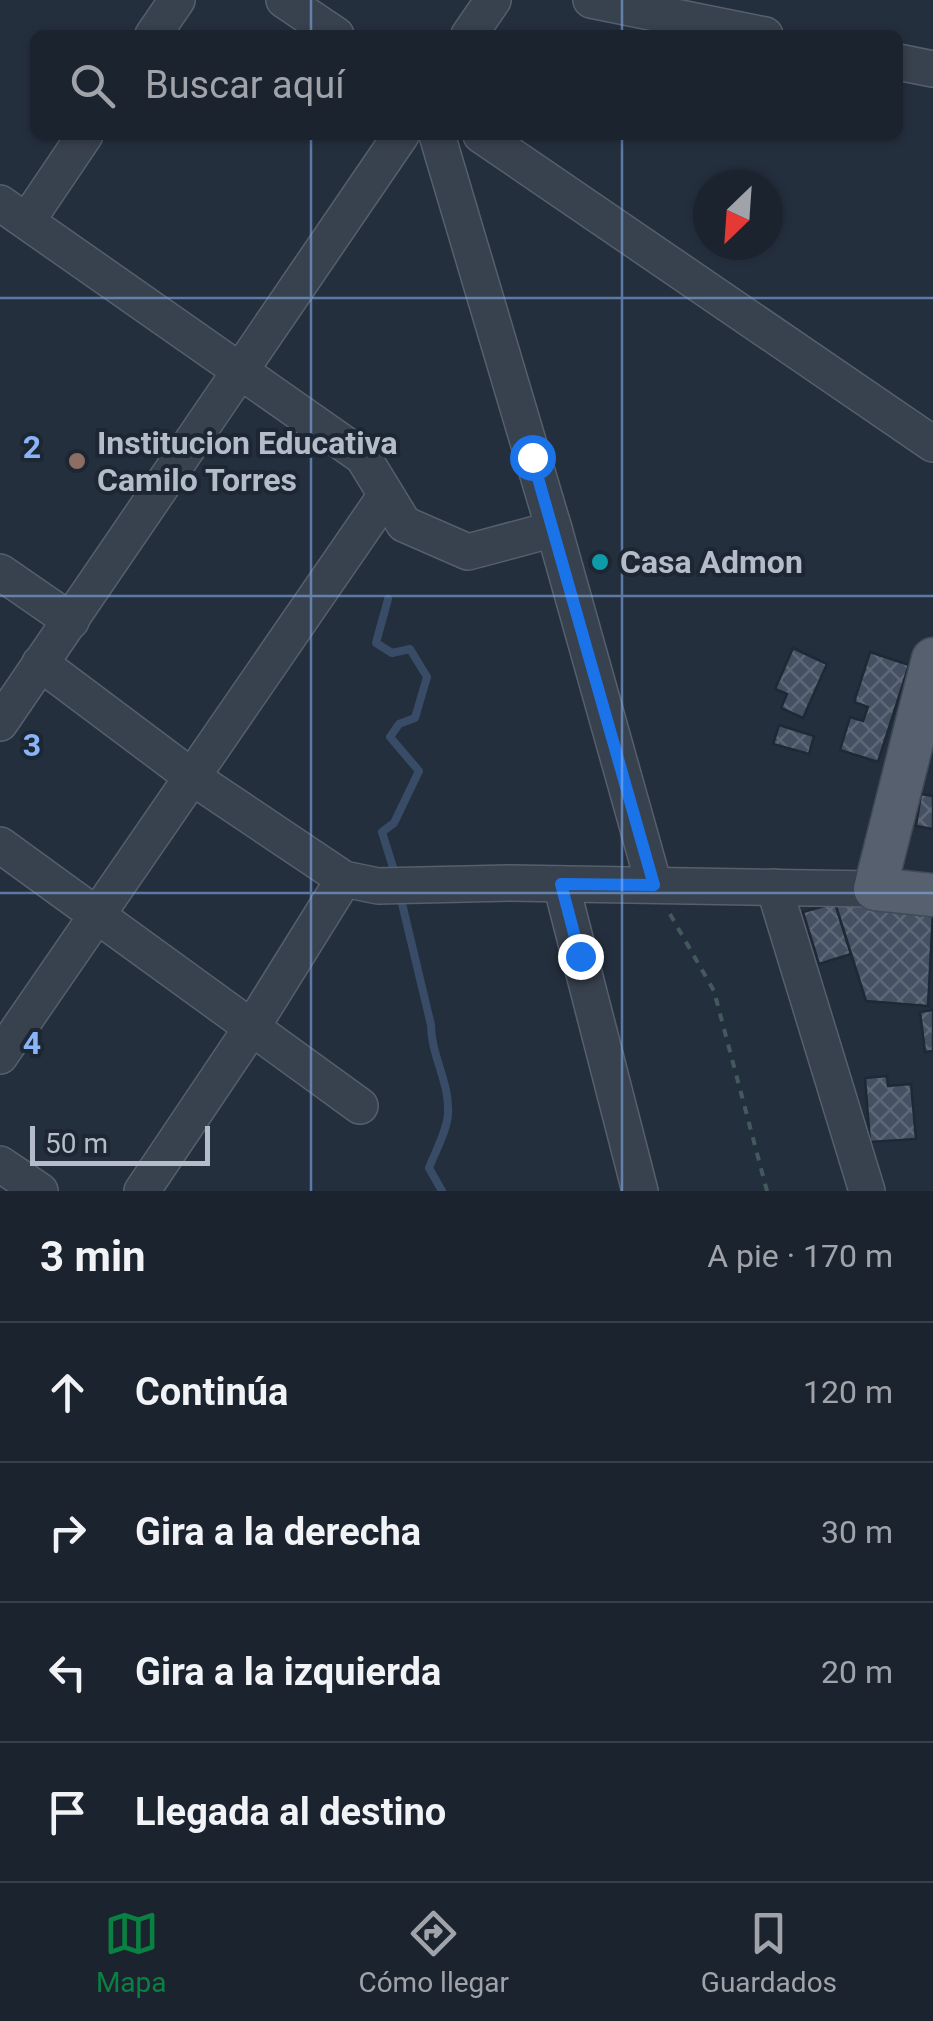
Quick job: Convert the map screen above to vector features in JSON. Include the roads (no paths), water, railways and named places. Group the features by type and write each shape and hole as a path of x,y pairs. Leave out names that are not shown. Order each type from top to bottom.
{"main road":[{"path":"933,658 875,889 933,895"}],"street":[{"path":"156,30 177,0"},
{"path":"284,0 329,30"},
{"path":"472,30 493,0"},
{"path":"603,1 741,30"},
{"path":"903,63 933,69"},
{"path":"80,140 13,212 363,456 404,524 468,552 554,529"},
{"path":"0,723 398,140"},
{"path":"439,140 654,885"},
{"path":"489,140 933,444"},
{"path":"0,1056 386,495"},
{"path":"0,572 71,621"},
{"path":"40,663 192,777 361,882 875,889"},
{"path":"0,844 360,1106"},
{"path":"142,1191 252,1027 361,882"},
{"path":"561,884 640,1191"},
{"path":"774,888 868,1191"},
{"path":"0,1164 40,1191"}],"waterway":[{"path":"388,599 376,643 392,653 410,649 427,677 415,718 399,724 390,737 419,771 394,823 382,832 396,877"},
{"path":"400,895 448,1102 445,1127 429,1168 442,1191"}],"place":[{"name":"Institucion Educativa Camilo Torres","path":"77,461"},
{"name":"Casa Admon","path":"600,562"}]}
